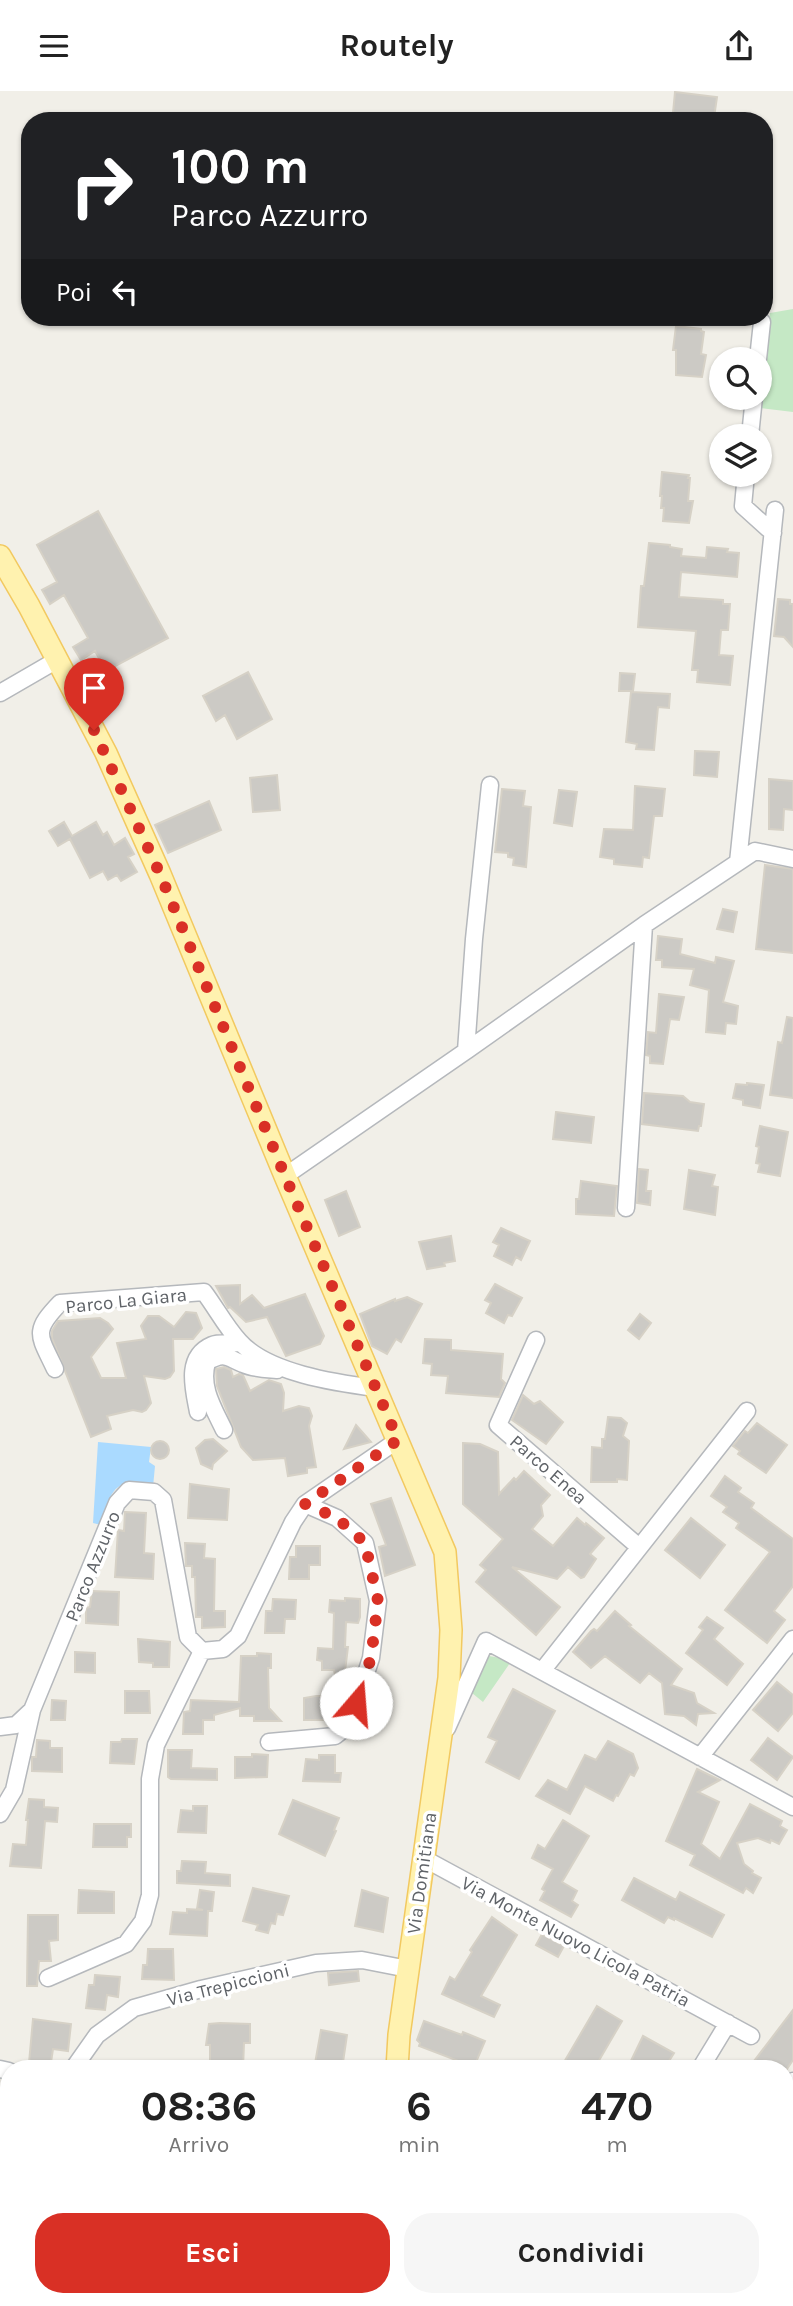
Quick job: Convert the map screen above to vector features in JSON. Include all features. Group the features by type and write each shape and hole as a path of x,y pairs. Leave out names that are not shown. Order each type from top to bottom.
{"main road":[{"name":"Via Domitiana","path":"0,556 106,753 155,862 445,1552 451,1630 449,1678 408,1969 398,2060"}],"street":[{"path":"759,347 762,326"},
{"path":"745,487 743,506 773,533"},
{"path":"738,862 775,510"},
{"path":"0,693 57,660"},
{"path":"466,1051 474,939 491,785"},
{"path":"285,1176 644,925 755,851 793,859"},
{"path":"626,1208 644,925"},
{"name":"Parco La Giara","path":"55,1369 40,1338 44,1320 61,1303 204,1292 240,1343 264,1359 324,1381 376,1388"},
{"name":"Parco Enea","path":"536,1340 498,1425 639,1547"},
{"path":"198,1412 191,1376 198,1357 212,1345 240,1343"},
{"name":"Parco La Giara","path":"224,1430 206,1393 203,1377 206,1362 217,1356 230,1356 242,1364 256,1368 283,1371 291,1369"},
{"path":"542,1671 747,1411"},
{"path":"48,1978 126,1944 143,1921 150,1895 149,1779 156,1745 202,1651 223,1649 238,1636 293,1522 305,1504 398,1440"},
{"name":"Parco Azzurro","path":"0,1814 14,1790 32,1710 117,1503 129,1490 154,1492 163,1500 188,1637 202,1651"},
{"path":"269,1742 335,1736 349,1725 371,1658 378,1601 365,1543 337,1518 305,1504"},
{"path":"700,1757 793,1639"},
{"path":"439,1746 486,1641 793,1807"},
{"path":"0,1727 16,1725 32,1710"},
{"name":"Via Monte Nuovo Licola Patria","path":"424,1859 751,2036"},
{"name":"Via Trepiccioni","path":"79,2060 97,2035 134,2008 201,1989 316,1963 362,1960 408,1969"},
{"path":"705,2060 728,2023"}],"green space":[{"path":"793,309 793,412 772,409 772,347 766,347 769,326 773,326 773,312"},
{"path":"489,1656 512,1660 483,1702 472,1693"}],"water":[{"path":"98,1442 151,1447 149,1462 155,1466 153,1487 130,1483 116,1489 111,1495 101,1525 93,1523"}],"building":[{"path":"675,92 717,97 715,112 673,112"},
{"path":"676,326 701,329 704,332 701,354 706,355 702,377 676,375 676,350 673,350"},
{"path":"662,472 689,475 688,501 693,501 689,523 663,521 664,508 661,508 660,496"},
{"path":"98,511 168,638 106,671 95,651 81,660 73,647 88,638 64,595 50,604 42,590 57,582 37,545"},
{"path":"649,543 682,549 681,556 706,558 707,547 739,553 737,577 681,572 679,597 723,600 723,604 730,604 728,630 721,630 719,655 733,656 730,685 697,682 698,670 692,670 696,631 638,627 641,586 644,586"},
{"path":"778,599 790,600 790,604 793,604 793,647 784,637 774,636"},
{"path":"248,672 272,719 237,739 225,715 216,721 203,696"},
{"path":"620,673 635,674 633,691 619,691"},
{"path":"631,692 670,694 669,708 658,707 654,750 636,749 637,744 626,742"},
{"path":"695,751 719,752 717,777 694,775"},
{"path":"277,775 280,810 253,812 250,778"},
{"path":"769,779 793,781 793,810 784,809 783,830 769,829"},
{"path":"635,786 665,789 662,816 654,816 649,858 643,857 642,867 614,864 614,859 600,857 604,829 633,830"},
{"path":"502,789 525,791 523,806 531,807 526,867 513,865 514,858 508,857 508,853 495,852"},
{"path":"559,790 577,792 572,826 554,823"},
{"path":"209,801 221,830 168,853 155,825"},
{"path":"64,822 72,836 96,822 103,835 107,832 114,845 125,838 134,854 128,857 137,872 121,881 117,875 108,880 103,871 90,878 70,839 58,846 49,831"},
{"path":"765,865 793,869 793,953 756,949"},
{"path":"723,909 737,912 733,932 717,929"},
{"path":"658,936 682,939 680,954 715,963 716,957 734,961 723,1002 738,1006 736,1024 726,1023 725,1034 706,1032 709,990 690,985 694,969 662,967 662,960 656,960"},
{"path":"659,994 684,997 679,1020 670,1019 663,1064 650,1063 650,1056 646,1055 648,1032 656,1033"},
{"path":"787,1017 793,1018 793,1098 770,1095 778,1042 782,1043"},
{"path":"736,1084 764,1085 760,1108 743,1105 743,1100 733,1098"},
{"path":"644,1093 683,1096 690,1102 704,1104 698,1131 642,1124"},
{"path":"556,1112 594,1117 591,1143 553,1139"},
{"path":"760,1126 788,1132 780,1176 758,1172 760,1164 756,1163 759,1147 756,1146"},
{"path":"639,1169 648,1170 646,1191 651,1191 650,1205 637,1203"},
{"path":"689,1170 715,1175 712,1186 718,1187 715,1215 684,1209"},
{"path":"581,1181 617,1186 614,1216 576,1214 576,1199 579,1199"},
{"path":"346,1191 360,1227 339,1236 325,1200"},
{"path":"501,1228 530,1241 521,1260 516,1257 512,1265 494,1256 499,1245 493,1242"},
{"path":"451,1236 455,1261 427,1269 419,1242"},
{"path":"495,1284 522,1298 512,1316 508,1315 504,1323 486,1313 491,1303 485,1300"},
{"path":"240,1285 240,1304 252,1295 264,1308 305,1294 324,1336 320,1344 286,1356 267,1317 246,1322 228,1308 216,1286"},
{"path":"407,1297 422,1304 401,1342 396,1339 387,1354 372,1346 360,1314 395,1299"},
{"path":"186,1312 196,1313 202,1328 193,1339 173,1339 174,1371 170,1377 165,1379 144,1376 151,1403 146,1410 107,1416 111,1429 91,1437 52,1338 52,1331 58,1321 100,1318 108,1323 113,1329 91,1357 101,1378 126,1378 117,1343 146,1339 141,1326 148,1316 159,1316 174,1327"},
{"path":"640,1314 651,1323 639,1339 628,1330"},
{"path":"425,1339 451,1340 451,1350 503,1354 501,1379 505,1383 499,1397 446,1393 448,1376 431,1375 432,1364 423,1363"},
{"path":"224,1367 231,1370 233,1377 243,1375 250,1391 269,1380 281,1384 284,1393 283,1411 299,1406 309,1408 312,1416 309,1426 316,1467 307,1468 307,1473 288,1476 285,1458 253,1460 241,1447 217,1386 216,1369"},
{"path":"523,1395 534,1404 540,1401 563,1422 546,1444 512,1420"},
{"path":"608,1417 621,1418 627,1423 623,1436 629,1441 627,1480 591,1482 592,1447 602,1448"},
{"path":"757,1423 787,1445 766,1473 738,1454 740,1451 733,1446 745,1431 748,1433"},
{"path":"356,1425 371,1442 344,1449"},
{"path":"213,1439 227,1451 213,1464 212,1469 201,1464 196,1448 205,1440"},
{"path":"160,1441 166,1444 169,1450 166,1456 160,1459 154,1456 151,1450 154,1444"},
{"path":"463,1443 480,1444 498,1452 499,1494 524,1471 550,1495 541,1505 543,1516 532,1529 553,1546 577,1518 604,1538 590,1554 596,1559 581,1578 568,1567 557,1579 512,1567 560,1607 536,1635 476,1582 486,1570 480,1565 503,1539 463,1504"},
{"path":"725,1476 741,1488 738,1492 754,1503 751,1508 793,1539 793,1586 774,1611 785,1620 767,1643 725,1610 770,1552 736,1528 739,1523 723,1512 727,1507 711,1496"},
{"path":"190,1484 229,1489 227,1520 188,1518"},
{"path":"391,1498 415,1565 385,1576 379,1547 386,1545 371,1504"},
{"path":"125,1512 146,1513 144,1553 154,1554 153,1579 115,1577 118,1530 124,1531"},
{"path":"691,1518 725,1545 700,1578 665,1550"},
{"path":"185,1543 205,1544 204,1558 215,1559 214,1611 225,1611 225,1627 202,1628 202,1617 196,1617 195,1577 192,1577 192,1566 186,1566"},
{"path":"296,1546 320,1546 320,1565 309,1565 309,1579 289,1579 290,1557 296,1557"},
{"path":"92,1591 119,1592 118,1625 86,1623 86,1608 90,1607"},
{"path":"345,1598 360,1599 360,1617 358,1623 346,1622 345,1647 348,1647 345,1671 344,1675 335,1675 334,1670 322,1670 322,1661 317,1660 318,1648 333,1649 334,1613 329,1612 330,1600 345,1601"},
{"path":"273,1599 296,1600 295,1619 285,1619 284,1633 265,1633 266,1611 272,1611"},
{"path":"615,1611 631,1625 629,1626 682,1669 671,1685 694,1693 697,1703 714,1713 698,1714 696,1725 684,1716 665,1714 662,1683 649,1673 640,1683 605,1656 591,1668 573,1652 591,1631 597,1631"},
{"path":"707,1617 723,1628 714,1639 743,1664 727,1685 686,1653 703,1630 699,1627"},
{"path":"138,1639 170,1642 169,1667 153,1667 153,1663 139,1662"},
{"path":"75,1652 95,1653 95,1673 75,1672"},
{"path":"257,1653 271,1654 271,1668 268,1668 269,1708 281,1721 254,1721 254,1716 240,1716 240,1708 214,1715 214,1720 203,1720 203,1734 183,1734 184,1712 190,1711 191,1700 239,1702 241,1656 257,1656"},
{"path":"777,1682 793,1695 793,1713 778,1731 753,1710"},
{"path":"513,1689 555,1711 519,1779 486,1762 497,1741 488,1737"},
{"path":"125,1691 149,1691 150,1713 125,1713"},
{"path":"330,1696 328,1720 304,1720 304,1698"},
{"path":"52,1700 66,1701 65,1720 51,1720"},
{"path":"768,1738 793,1757 777,1780 751,1760"},
{"path":"122,1739 137,1739 134,1764 110,1763 111,1742 121,1742"},
{"path":"37,1740 50,1741 50,1748 62,1748 62,1772 32,1771 32,1757 36,1757"},
{"path":"608,1741 633,1754 638,1768 634,1776 630,1774 613,1801 585,1786 570,1814 536,1796 548,1780 567,1790 585,1755 596,1760"},
{"path":"168,1750 192,1750 191,1768 217,1769 217,1780 171,1779 168,1777"},
{"path":"252,1754 268,1755 267,1777 235,1778 235,1757 252,1757"},
{"path":"319,1755 335,1755 335,1773 341,1773 340,1782 303,1781 306,1759 319,1760"},
{"path":"697,1769 720,1780 698,1792 719,1802 701,1844 720,1859 750,1804 782,1821 780,1826 787,1830 779,1844 758,1838 737,1843 744,1864 761,1878 753,1893 746,1888 743,1893 690,1865 695,1855 666,1841"},
{"path":"29,1799 44,1800 44,1807 58,1808 57,1822 45,1821 41,1868 10,1866 13,1844 26,1845"},
{"path":"293,1800 339,1818 325,1856 279,1834"},
{"path":"193,1806 207,1806 206,1833 178,1832 181,1810 193,1811"},
{"path":"563,1820 589,1836 562,1882 577,1891 572,1901 578,1905 571,1917 540,1900 545,1891 542,1889 553,1869 532,1858 538,1845 545,1849"},
{"path":"94,1824 131,1824 131,1837 127,1837 127,1847 93,1847"},
{"path":"182,1861 206,1862 205,1873 230,1875 230,1886 177,1883 177,1871 181,1871"},
{"path":"634,1878 676,1900 680,1892 724,1915 712,1937 674,1918 668,1917 664,1923 622,1900"},
{"path":"253,1888 289,1896 283,1915 277,1914 275,1924 271,1923 268,1933 256,1930 258,1925 243,1921"},
{"path":"79,1890 114,1892 114,1913 78,1913"},
{"path":"200,1890 214,1892 212,1911 208,1911 207,1936 170,1934 173,1912 203,1910 197,1909"},
{"path":"362,1890 388,1898 383,1932 355,1926"},
{"path":"28,1915 58,1915 58,1940 49,1941 51,1961 39,1961 37,1986 27,1986"},
{"path":"492,1917 517,1935 481,1996 500,2005 494,2017 442,1994 450,1977 455,1980 472,1952 470,1950"},
{"path":"542,1934 564,1946 558,1957 536,1945"},
{"path":"148,1949 173,1949 174,1980 142,1979 143,1965 147,1965"},
{"path":"358,1971 359,1981 329,1985 328,1973"},
{"path":"95,1975 120,1977 118,1997 107,1995 105,2010 86,2008 89,1985 94,1985"},
{"path":"597,2006 622,2021 599,2060 565,2060"},
{"path":"793,2010 793,2060 755,2060"},
{"path":"33,2019 71,2024 68,2051 53,2049 51,2060 29,2060"},
{"path":"424,2021 485,2041 477,2060 456,2060 419,2046 417,2040"},
{"path":"209,2024 250,2024 250,2043 244,2043 243,2060 210,2060 210,2045 206,2045"},
{"path":"321,2030 347,2035 343,2060 316,2060"},
{"path":"643,2036 674,2053 670,2060 631,2060"}],"route":[{"path":"94,730 160,874 398,1440 305,1504 337,1518 365,1543 378,1601 371,1658 356,1703"}]}
